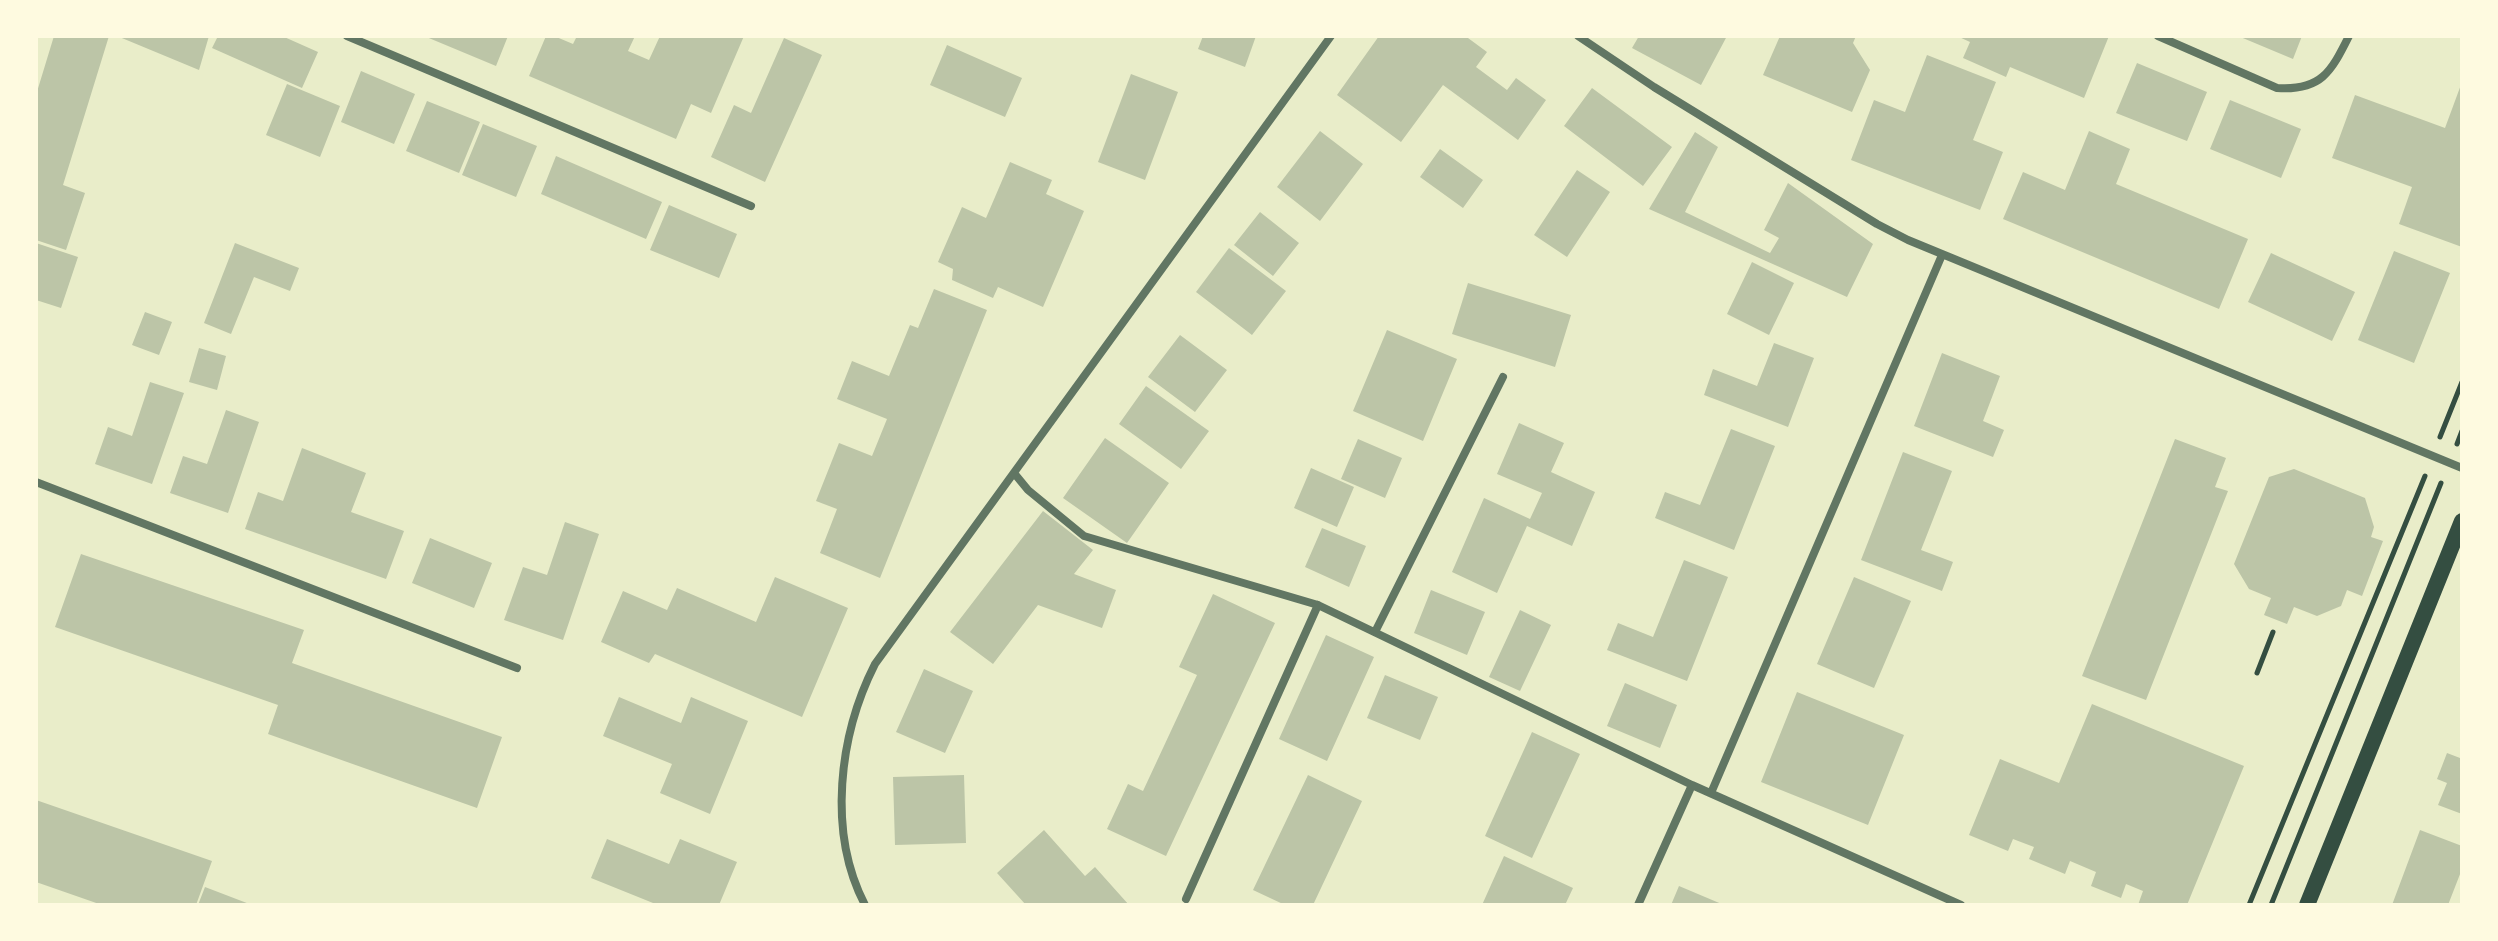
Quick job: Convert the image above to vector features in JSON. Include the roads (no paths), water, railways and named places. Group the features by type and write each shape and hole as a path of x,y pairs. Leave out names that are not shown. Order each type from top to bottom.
{"main road":[{"path":"2307,905 2462,521"}],"street":[{"path":"347,36 751,206"},
{"path":"865,905 848,867 843,837 843,787 848,736 859,695 875,664 1331,36"},
{"path":"1578,36 1667,95 1877,224 1942,255 2462,468"},
{"path":"2158,36 2277,88 2296,89 2318,82 2332,69 2349,36"},
{"path":"1711,793 1942,255"},
{"path":"1375,632 1503,377"},
{"path":"1014,473 1028,490 1084,536 1318,605 1692,785 1961,905"},
{"path":"36,482 517,668"},
{"path":"1186,899 1318,605"},
{"path":"1638,905 1692,785"}]}
